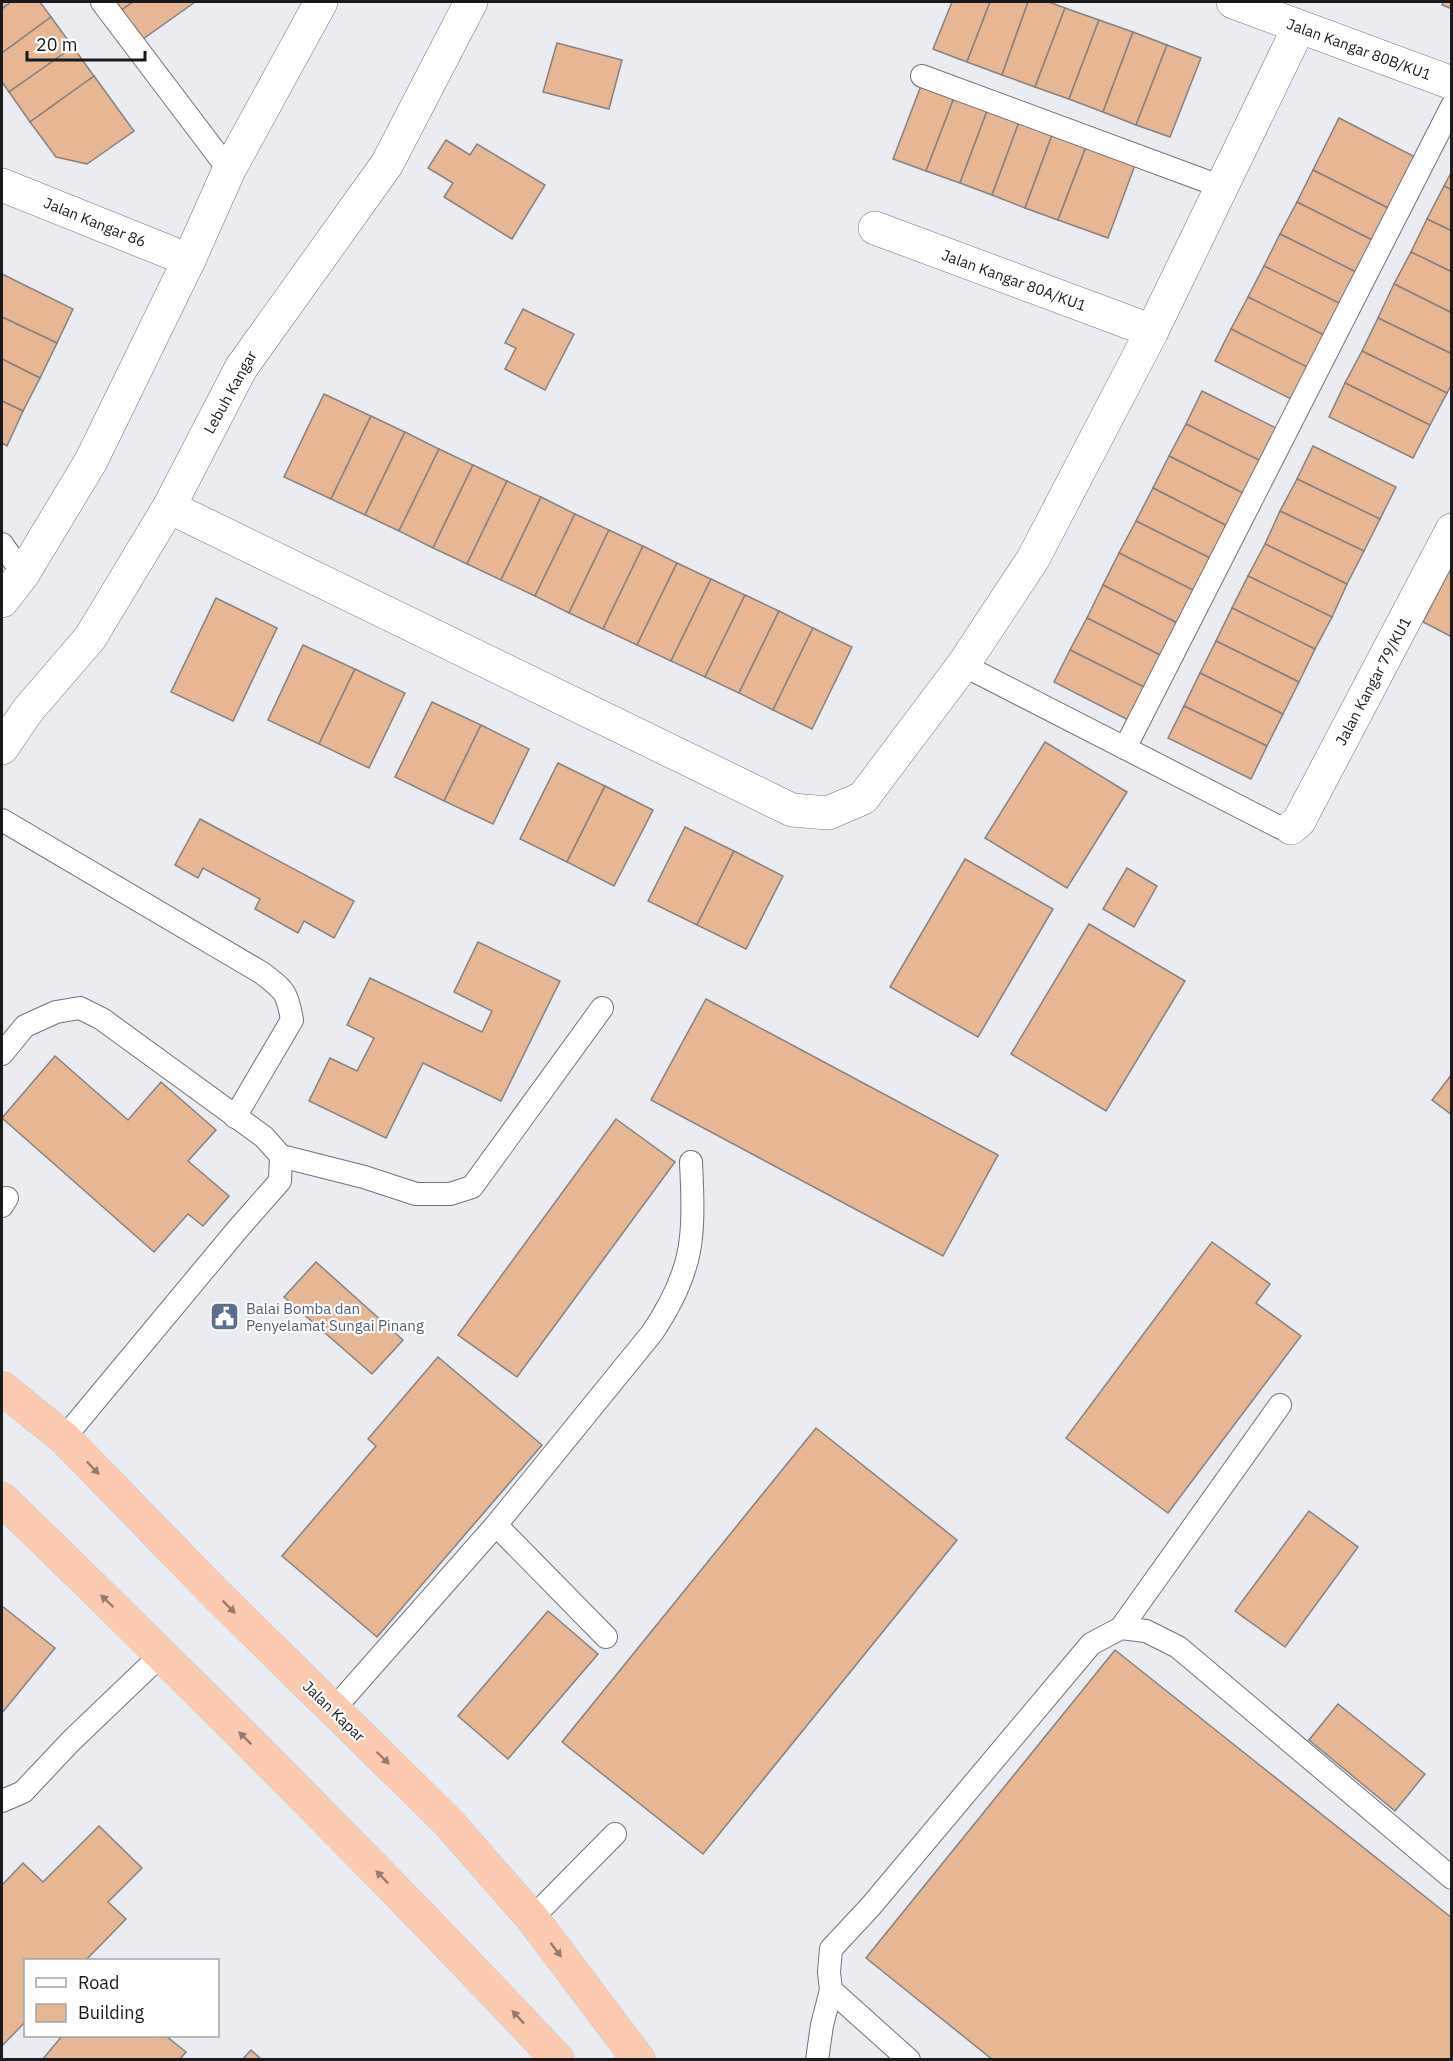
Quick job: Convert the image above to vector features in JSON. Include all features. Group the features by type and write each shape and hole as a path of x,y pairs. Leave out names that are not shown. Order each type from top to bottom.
{"highway":[{"name":"Jalan Kapar","path":"2,1388 64,1438 216,1594 448,1822 532,1918 639,2060"},
{"path":"2,1499 162,1654 493,1990 558,2060"}],"street":[{"path":"2,601 23,574 91,461 189,260 229,170 321,2"},
{"name":"Lebuh Kangar","path":"2,748 28,710 90,638 169,507 241,368 387,164 471,2"},
{"name":"Jalan Kangar 80B/KU1","path":"1233,2 1452,83"},
{"path":"169,507 792,810 828,813 863,798 963,665 1033,559 1152,331 1299,27"},
{"name":"Jalan Kangar 86","path":"2,185 189,260"},
{"name":"Jalan Kangar 80A/KU1","path":"875,228 1152,331"},
{"name":"Jalan Kangar 79/KU1","path":"1291,828 1299,821 1452,530"}],"lane":[{"path":"102,2 229,170"},
{"path":"922,76 1222,187"},
{"path":"1125,748 1452,106"},
{"path":"2,544 23,574"},
{"path":"963,665 1281,828 1291,828"},
{"path":"2,820 262,973 284,990 289,1001 292,1020 235,1117"},
{"path":"2,1054 25,1026 56,1012 80,1008 102,1018 264,1137 281,1156 364,1177 416,1194 450,1194 472,1187 602,1008"},
{"path":"64,1438 280,1181 281,1156"},
{"path":"333,1710 496,1525 652,1332 666,1311 685,1267 691,1239 691,1162"},
{"path":"818,2060 822,2025 831,1990 829,1972 831,1949 871,1906 1091,1644 1121,1628 1281,1405"},
{"path":"496,1525 606,1637"},
{"path":"1121,1628 1146,1632 1178,1647 1452,1878"},
{"path":"2,1801 22,1792 71,1741 162,1654"},
{"path":"532,1918 615,1834"},
{"path":"831,1990 909,2060"}],"building":[{"path":"2,2 11,2 2,9"},
{"path":"11,2 40,2 51,17 2,53 2,9"},
{"path":"93,2 133,2 107,20"},
{"path":"133,2 195,2 129,49 107,20"},
{"path":"952,2 990,2 967,62 933,49"},
{"path":"990,2 1028,2 1002,75 967,62"},
{"path":"1028,2 1049,2 1065,8 1035,87 1002,75"},
{"path":"1444,2 1452,2 1452,9 1442,5"},
{"path":"1065,8 1099,20 1069,99 1035,87"},
{"path":"51,17 73,47 9,92 2,82 2,53"},
{"path":"1099,20 1133,32 1103,112 1069,99"},
{"path":"1133,32 1167,45 1136,125 1103,112"},
{"path":"557,43 622,60 609,109 543,92"},
{"path":"1167,45 1201,58 1170,137 1136,125"},
{"path":"73,47 94,76 30,122 9,92"},
{"path":"94,76 134,131 87,164 56,157 30,122"},
{"path":"924,78 957,90 926,171 893,159"},
{"path":"957,90 990,103 960,183 926,171"},
{"path":"990,103 1022,114 992,195 960,183"},
{"path":"1022,114 1055,127 1025,208 992,195"},
{"path":"1339,118 1423,161 1396,212 1313,170"},
{"path":"1055,127 1089,139 1058,220 1025,208"},
{"path":"1089,139 1138,157 1108,238 1058,220"},
{"path":"446,140 470,155 477,144 545,185 512,239 444,197 453,183 428,168"},
{"path":"1313,170 1396,212 1380,244 1297,202"},
{"path":"1452,171 1452,190 1444,186"},
{"path":"1444,186 1452,190 1452,231 1427,219"},
{"path":"1297,202 1380,244 1364,276 1280,234"},
{"path":"1427,219 1452,231 1452,272 1411,252"},
{"path":"1280,234 1364,276 1347,307 1264,266"},
{"path":"1411,252 1452,272 1452,313 1394,284"},
{"path":"1264,266 1347,307 1332,339 1248,297"},
{"path":"2,274 73,309 57,343 2,317"},
{"path":"1394,284 1452,313 1452,354 1378,318"},
{"path":"1248,297 1332,339 1315,371 1231,329"},
{"path":"523,309 574,334 545,390 505,369 516,348 505,343"},
{"path":"2,317 57,343 40,378 2,359"},
{"path":"1378,318 1452,354 1452,383 1447,393 1362,351"},
{"path":"1231,329 1315,371 1299,403 1215,361"},
{"path":"1362,351 1447,393 1430,425 1345,383"},
{"path":"2,359 40,378 23,411 2,401"},
{"path":"1345,383 1430,425 1413,458 1329,417"},
{"path":"1202,391 1286,433 1269,465 1186,424"},
{"path":"324,394 371,416 331,499 284,477"},
{"path":"2,401 23,411 7,446 2,443"},
{"path":"371,416 405,432 365,515 331,499"},
{"path":"1186,424 1269,465 1253,498 1169,456"},
{"path":"405,432 439,449 399,531 365,515"},
{"path":"1313,446 1396,487 1380,519 1297,479"},
{"path":"439,449 473,465 433,548 399,531"},
{"path":"1169,456 1253,498 1237,531 1153,488"},
{"path":"473,465 507,481 467,564 433,548"},
{"path":"1297,479 1380,519 1364,551 1280,511"},
{"path":"507,481 541,497 501,580 467,564"},
{"path":"1153,488 1237,531 1220,563 1136,521"},
{"path":"541,497 575,514 535,596 501,580"},
{"path":"1280,511 1364,551 1347,584 1265,544"},
{"path":"575,514 609,530 569,613 535,596"},
{"path":"1136,521 1220,563 1203,595 1119,553"},
{"path":"609,530 643,546 603,629 569,613"},
{"path":"1265,544 1347,584 1332,617 1248,576"},
{"path":"643,546 677,563 637,645 603,629"},
{"path":"1119,553 1203,595 1187,628 1103,585"},
{"path":"677,563 711,579 671,661 637,645"},
{"path":"1452,566 1452,637 1423,622"},
{"path":"1248,576 1332,617 1315,649 1232,608"},
{"path":"711,579 745,595 705,677 671,661"},
{"path":"1103,585 1187,628 1170,660 1087,618"},
{"path":"745,595 779,611 739,693 705,677"},
{"path":"216,598 277,628 233,721 171,692"},
{"path":"1232,608 1315,649 1299,682 1216,641"},
{"path":"779,611 813,628 773,710 739,693"},
{"path":"1087,618 1170,660 1154,692 1070,650"},
{"path":"813,628 852,647 812,729 773,710"},
{"path":"1216,641 1299,682 1283,714 1200,673"},
{"path":"303,645 355,669 319,744 268,720"},
{"path":"1070,650 1154,692 1138,725 1054,682"},
{"path":"355,669 405,693 369,768 319,744"},
{"path":"1200,673 1283,714 1267,746 1184,706"},
{"path":"432,702 481,725 444,801 395,777"},
{"path":"1184,706 1267,746 1251,779 1168,738"},
{"path":"481,725 529,749 493,824 444,801"},
{"path":"1045,742 1127,792 1067,888 985,838"},
{"path":"558,763 605,786 567,862 520,839"},
{"path":"605,786 653,810 614,886 567,862"},
{"path":"200,819 354,901 334,938 304,921 298,933 255,909 260,899 203,868 198,878 175,865"},
{"path":"685,827 734,851 697,925 648,901"},
{"path":"734,851 783,876 746,949 697,925"},
{"path":"965,859 1053,909 978,1037 890,987"},
{"path":"1127,868 1157,886 1134,927 1103,909"},
{"path":"1089,924 1185,981 1106,1111 1011,1054"},
{"path":"478,942 560,981 501,1101 423,1063 386,1138 309,1101 330,1058 357,1071 374,1038 347,1025 370,978 482,1032 492,1011 454,992"},
{"path":"706,999 998,1155 943,1256 651,1100"},
{"path":"55,1056 128,1120 161,1082 216,1130 188,1161 229,1196 203,1226 188,1214 154,1252 2,1118"},
{"path":"1452,1074 1452,1115 1432,1100"},
{"path":"616,1119 675,1162 517,1377 458,1335"},
{"path":"1212,1242 1270,1284 1256,1303 1301,1336 1168,1513 1066,1438"},
{"path":"316,1262 403,1340 372,1374 284,1297"},
{"path":"438,1357 542,1445 377,1637 282,1556 376,1446 368,1439"},
{"path":"816,1428 957,1540 703,1854 562,1742"},
{"path":"1309,1511 1358,1547 1285,1647 1235,1611"},
{"path":"2,1606 55,1648 2,1713"},
{"path":"548,1611 598,1654 508,1759 458,1716"},
{"path":"1115,1650 1452,1918 1452,2060 993,2060 866,1958"},
{"path":"1338,1704 1425,1774 1395,1811 1309,1740"},
{"path":"99,1826 142,1868 108,1902 126,1919 87,1959 24,1959 24,2023 2,2046 2,1885 23,1863 43,1882"},
{"path":"61,2037 167,2037 186,2052 179,2060 42,2060"},
{"path":"251,2050 262,2060 242,2060"}],"place":[{"name":"Balai Bomba dan Penyelamat Sungai Pinang","path":"225,1317"}]}
